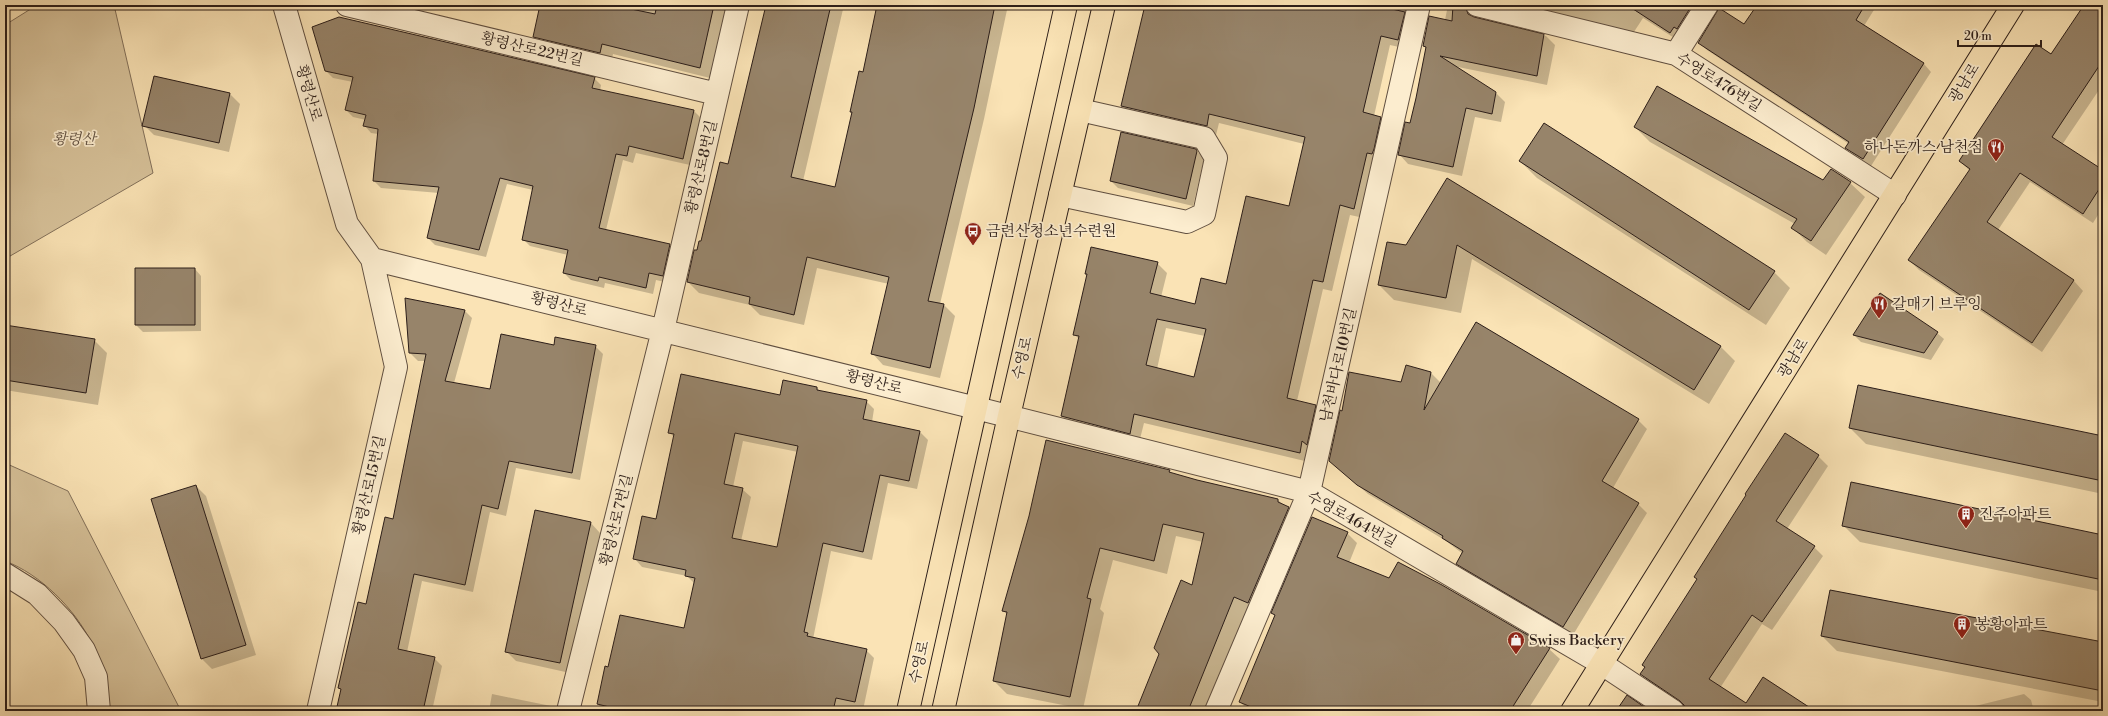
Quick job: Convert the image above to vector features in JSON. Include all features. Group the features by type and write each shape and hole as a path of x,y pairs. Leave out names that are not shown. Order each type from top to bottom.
{"main road":[{"name":"수영로","path":"908,711 1066,5"},
{"name":"수영로","path":"943,711 1009,416 1104,5"},
{"name":"광남로","path":"1572,711 2013,5"}],"street":[{"name":"황령산로","path":"284,5 347,224 372,259 1009,416"},
{"name":"황령산로22번길","path":"348,5 718,94"},
{"name":"황령산로8번길","path":"663,330 738,5"},
{"name":"남천바다로10번길","path":"1216,711 1309,492 1419,5"},
{"name":"수영로476번길","path":"1477,5 1676,54 1895,195"},
{"path":"1676,54 1707,5"},
{"path":"1060,195 1187,222 1204,214 1216,158 1204,138 1080,110"},
{"name":"황령산로15번길","path":"318,711 396,367 372,259"},
{"name":"황령산로7번길","path":"568,711 663,330"},
{"name":"수영로464번길","path":"1009,416 1309,492 1602,664 1674,711"},
{"path":"5,574 37,594 64,622 80,645 96,677 99,711"}],"green space":[{"name":"황령산","path":"37,5 114,5 153,173 5,259 5,25"},
{"path":"5,463 68,491 181,711 108,711 94,649 76,617 55,594 31,574 5,561"}],"building":[{"path":"540,5 612,5 655,14 657,5 714,5 700,68 602,44 600,53 533,37"},
{"path":"766,5 831,5 791,177 835,187 852,112 850,112 859,71 863,72 877,5 995,5 974,108 928,301 944,304 930,368 871,354 889,277 807,257 794,315 749,304 750,297 687,282 694,250 697,250 699,241 701,241 720,162 728,164"},
{"path":"1145,5 1393,5 1392,9 1405,12 1398,40 1381,36 1363,112 1381,117 1374,149 1372,154 1367,153 1354,209 1340,205 1323,282 1313,280 1287,398 1316,405 1307,445 1302,441 1300,453 1134,414 1130,434 1061,416 1079,336 1073,335 1087,274 1085,274 1091,247 1158,262 1150,293 1195,304 1201,278 1226,284 1246,196 1289,206 1305,137 1209,114 1207,126 1121,106","holes":["1157,319 1206,329 1194,377 1146,365"]},
{"path":"1453,5 1465,5 1468,14 1474,17 1544,34 1537,76 1440,56 1496,92 1492,114 1466,108 1453,167 1398,155 1405,122 1410,123 1416,98 1426,47 1423,46 1429,16 1452,21"},
{"path":"1627,5 1692,5 1677,29 1674,27 1670,33"},
{"path":"1757,5 1865,5 1856,20 1924,63 1863,159 1845,148 1849,142 1698,43 1719,8 1744,24"},
{"path":"2084,5 2103,5 2103,60 2052,137 2103,170 2103,183 2083,214 2020,173 1987,222 2074,280 2032,343 1908,260 1970,169 1959,161 2036,44 2051,54"},
{"path":"339,17 595,77 592,88 694,110 683,159 629,146 627,156 616,154 599,228 670,244 663,276 649,273 646,288 599,277 598,281 563,273 568,250 522,240 533,186 500,178 479,250 427,238 439,187 373,181 378,129 363,126 366,115 345,110 353,77 325,71 312,27"},
{"path":"154,76 230,93 219,143 142,126"},
{"path":"1657,86 1823,180 1831,169 1851,182 1811,241 1791,228 1797,219 1634,127"},
{"path":"1544,123 1775,271 1749,310 1519,161"},
{"path":"1121,132 1196,149 1197,151 1186,199 1110,181"},
{"path":"1447,178 1721,346 1694,390 1457,245 1446,298 1378,285 1387,242 1406,245"},
{"path":"135,268 195,268 195,325 135,325"},
{"path":"1880,293 1938,332 1924,353 1853,335"},
{"path":"405,298 465,310 445,381 490,389 501,334 554,345 555,337 596,345 572,473 509,461 498,509 482,505 465,585 414,574 398,649 435,657 423,711 336,711 341,689 338,688 358,602 366,604 385,517 393,519 426,354 409,353"},
{"path":"1476,322 1639,419 1602,481 1639,503 1563,627 1456,564 1463,551 1442,538 1443,536 1357,485 1329,461 1340,410 1342,411 1349,372 1401,382 1406,365 1431,372 1424,410"},
{"path":"5,325 95,339 86,393 5,380"},
{"path":"681,374 780,395 783,380 817,387 817,390 867,400 863,419 920,431 909,481 880,475 863,552 823,543 804,632 808,633 807,636 867,649 855,702 836,698 833,711 626,711 597,704 605,666 608,667 620,615 684,628 695,578 685,576 686,570 633,559 642,516 656,519 674,434 668,433","holes":["735,433 798,446 777,547 732,538 743,488 724,484"]},
{"name":"진주아파트","path":"1858,385 2103,436 2103,481 1849,428"},
{"path":"1785,433 1819,455 1776,521 1815,546 1762,622 1752,615 1709,679 1746,703 1763,677 1815,711 1685,711 1684,705 1680,701 1640,674 1645,667 1642,665 1697,579 1694,577 1746,495 1745,494"},
{"path":"1046,440 1170,470 1169,472 1197,480 1278,499 1278,502 1289,507 1248,603 1234,597 1188,711 1136,711 1159,654 1154,648 1181,580 1192,585 1204,533 1163,524 1154,561 1100,548 1087,598 1091,599 1070,697 993,681 1007,612 1002,611 1029,516"},
{"name":"진주아파트","path":"1851,482 2103,535 2103,580 1842,526"},
{"path":"196,485 246,645 201,659 151,499"},
{"path":"535,510 591,522 560,663 505,652"},
{"path":"1312,517 1348,532 1337,557 1389,578 1398,562 1442,585 1550,648 1510,711 1261,711 1239,702 1275,615 1271,613"},
{"name":"봉황아파트","path":"1830,590 2103,642 2103,691 1821,636"},
{"path":"1627,695 1650,711 1616,711"}],"place":[{"name":"하나돈까스 남천점","path":"1996,162"},
{"name":"금련산청소년수련원","path":"973,246"},
{"name":"갈매기 브루잉","path":"1879,319"},
{"name":"진주아파트","path":"1966,529"},
{"name":"봉황아파트","path":"1962,639"},
{"name":"Swiss Backery","path":"1516,655"}]}
